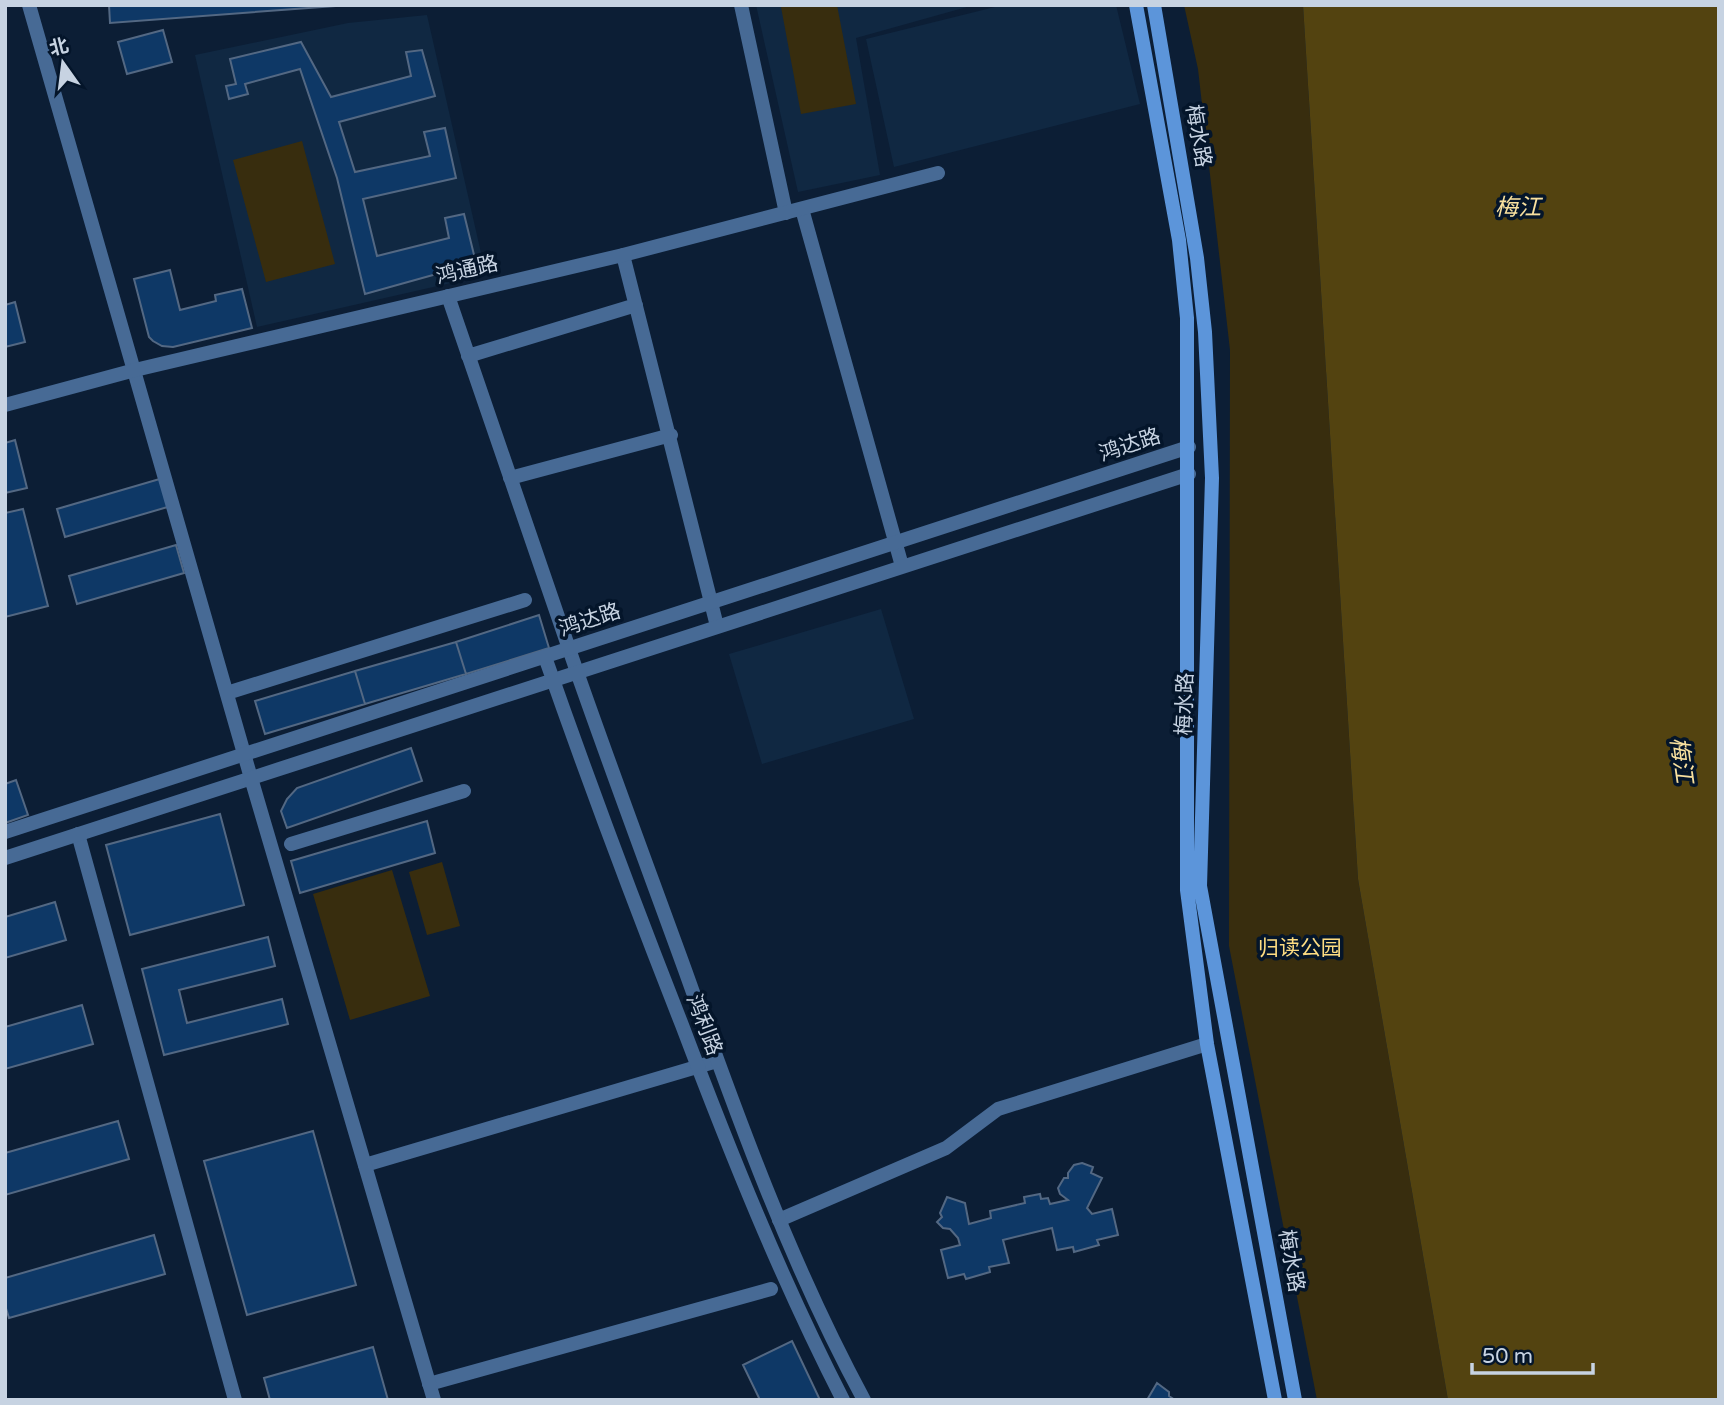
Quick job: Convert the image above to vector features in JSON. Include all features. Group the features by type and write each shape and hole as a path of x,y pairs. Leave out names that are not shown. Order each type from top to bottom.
{"main road":[{"name":"梅水路","path":"1136,5 1179,240 1187,318 1187,890 1208,1044 1275,1400"},
{"name":"梅水路","path":"1154,5 1195,245 1205,332 1212,478 1200,886 1295,1400"}],"street":[{"path":"29,5 244,754 434,1400"},
{"path":"741,5 786,213"},
{"name":"鸿通路","path":"5,405 135,370 623,255 938,173"},
{"path":"802,209 902,566"},
{"path":"623,255 671,435 717,626"},
{"name":"鸿利路","path":"448,296 577,672 717,1060 779,1220 843,1361 864,1400"},
{"path":"468,356 636,305"},
{"path":"510,478 671,435"},
{"name":"鸿达路","path":"5,832 1189,447"},
{"path":"5,858 1189,474"},
{"path":"227,693 525,600"},
{"name":"鸿利路","path":"545,657 698,1066 768,1242 843,1400"},
{"path":"291,844 464,791"},
{"path":"78,834 235,1400"},
{"path":"779,1220 946,1148 998,1109 1208,1044"},
{"path":"365,1165 717,1060"},
{"path":"429,1384 771,1289"}],"shaded area":[{"path":"756,5 974,5 856,38 880,175 798,192"},
{"path":"1003,5 1116,5 1140,104 894,167 866,39"},
{"path":"427,15 486,275 257,327 195,55 348,23"},
{"path":"881,609 914,719 762,764 729,654"}],"green space":[{"path":"837,5 856,104 801,114 781,7"},
{"name":"归读公园","path":"1184,5 1303,5 1358,879 1448,1400 1317,1400 1229,946 1230,350 1198,69"},
{"path":"302,141 335,264 266,282 233,160"},
{"path":"442,862 460,926 427,935 409,872"},
{"path":"392,870 430,996 350,1020 313,894"}],"water":[{"name":"梅江","path":"1303,5 1719,5 1719,1400 1448,1400 1358,879"}],"building":[{"path":"109,5 335,5 335,6 110,23"},
{"path":"163,30 172,62 127,74 118,42"},
{"path":"301,42 331,97 411,76 406,52 422,50 435,96 339,122 355,172 430,156 424,132 445,128 456,178 363,199 377,256 449,238 445,218 464,214 476,263 365,294 337,178 300,69 245,84 248,94 229,99 226,86 236,84 230,59"},
{"path":"170,270 180,310 216,301 215,295 242,289 252,328 173,347 162,346 153,341 149,337 134,279"},
{"path":"15,302 25,342 5,347 5,305"},
{"path":"15,440 27,488 5,493 5,443"},
{"path":"163,478 171,506 65,537 57,509"},
{"path":"23,509 48,606 5,617 5,513"},
{"path":"176,545 184,573 77,604 69,576"},
{"path":"539,615 549,648 466,674 456,642"},
{"path":"456,642 466,674 365,704 355,671"},
{"path":"355,671 365,704 265,734 255,701"},
{"path":"411,748 422,781 287,828 281,811 297,788"},
{"path":"16,780 28,815 5,823 5,784"},
{"path":"220,814 244,905 130,935 106,845"},
{"path":"427,821 435,853 300,893 291,861"},
{"path":"55,902 66,940 5,958 5,917"},
{"path":"268,937 275,966 179,990 187,1023 282,999 288,1024 164,1055 142,969"},
{"path":"82,1005 93,1044 5,1069 5,1027"},
{"path":"118,1121 129,1159 5,1195 5,1153"},
{"path":"313,1131 356,1285 247,1315 204,1161"},
{"path":"1082,1163 1093,1167 1091,1173 1102,1178 1087,1208 1092,1214 1112,1209 1118,1235 1097,1240 1099,1245 1074,1252 1073,1247 1057,1250 1052,1228 1003,1240 1009,1263 989,1267 990,1272 966,1279 964,1274 948,1278 941,1250 960,1245 950,1229 943,1228 937,1222 942,1217 940,1213 947,1197 965,1203 969,1224 991,1218 990,1211 1025,1203 1024,1197 1040,1194 1041,1199 1048,1198 1050,1204 1068,1200 1060,1194 1058,1188 1064,1178 1068,1178 1074,1165"},
{"path":"154,1235 165,1274 9,1318 5,1305 5,1278"},
{"path":"792,1341 820,1400 760,1400 743,1365"},
{"path":"373,1347 388,1400 270,1400 264,1378"},
{"path":"1157,1383 1169,1392 1169,1396 1175,1400 1147,1400"}]}
